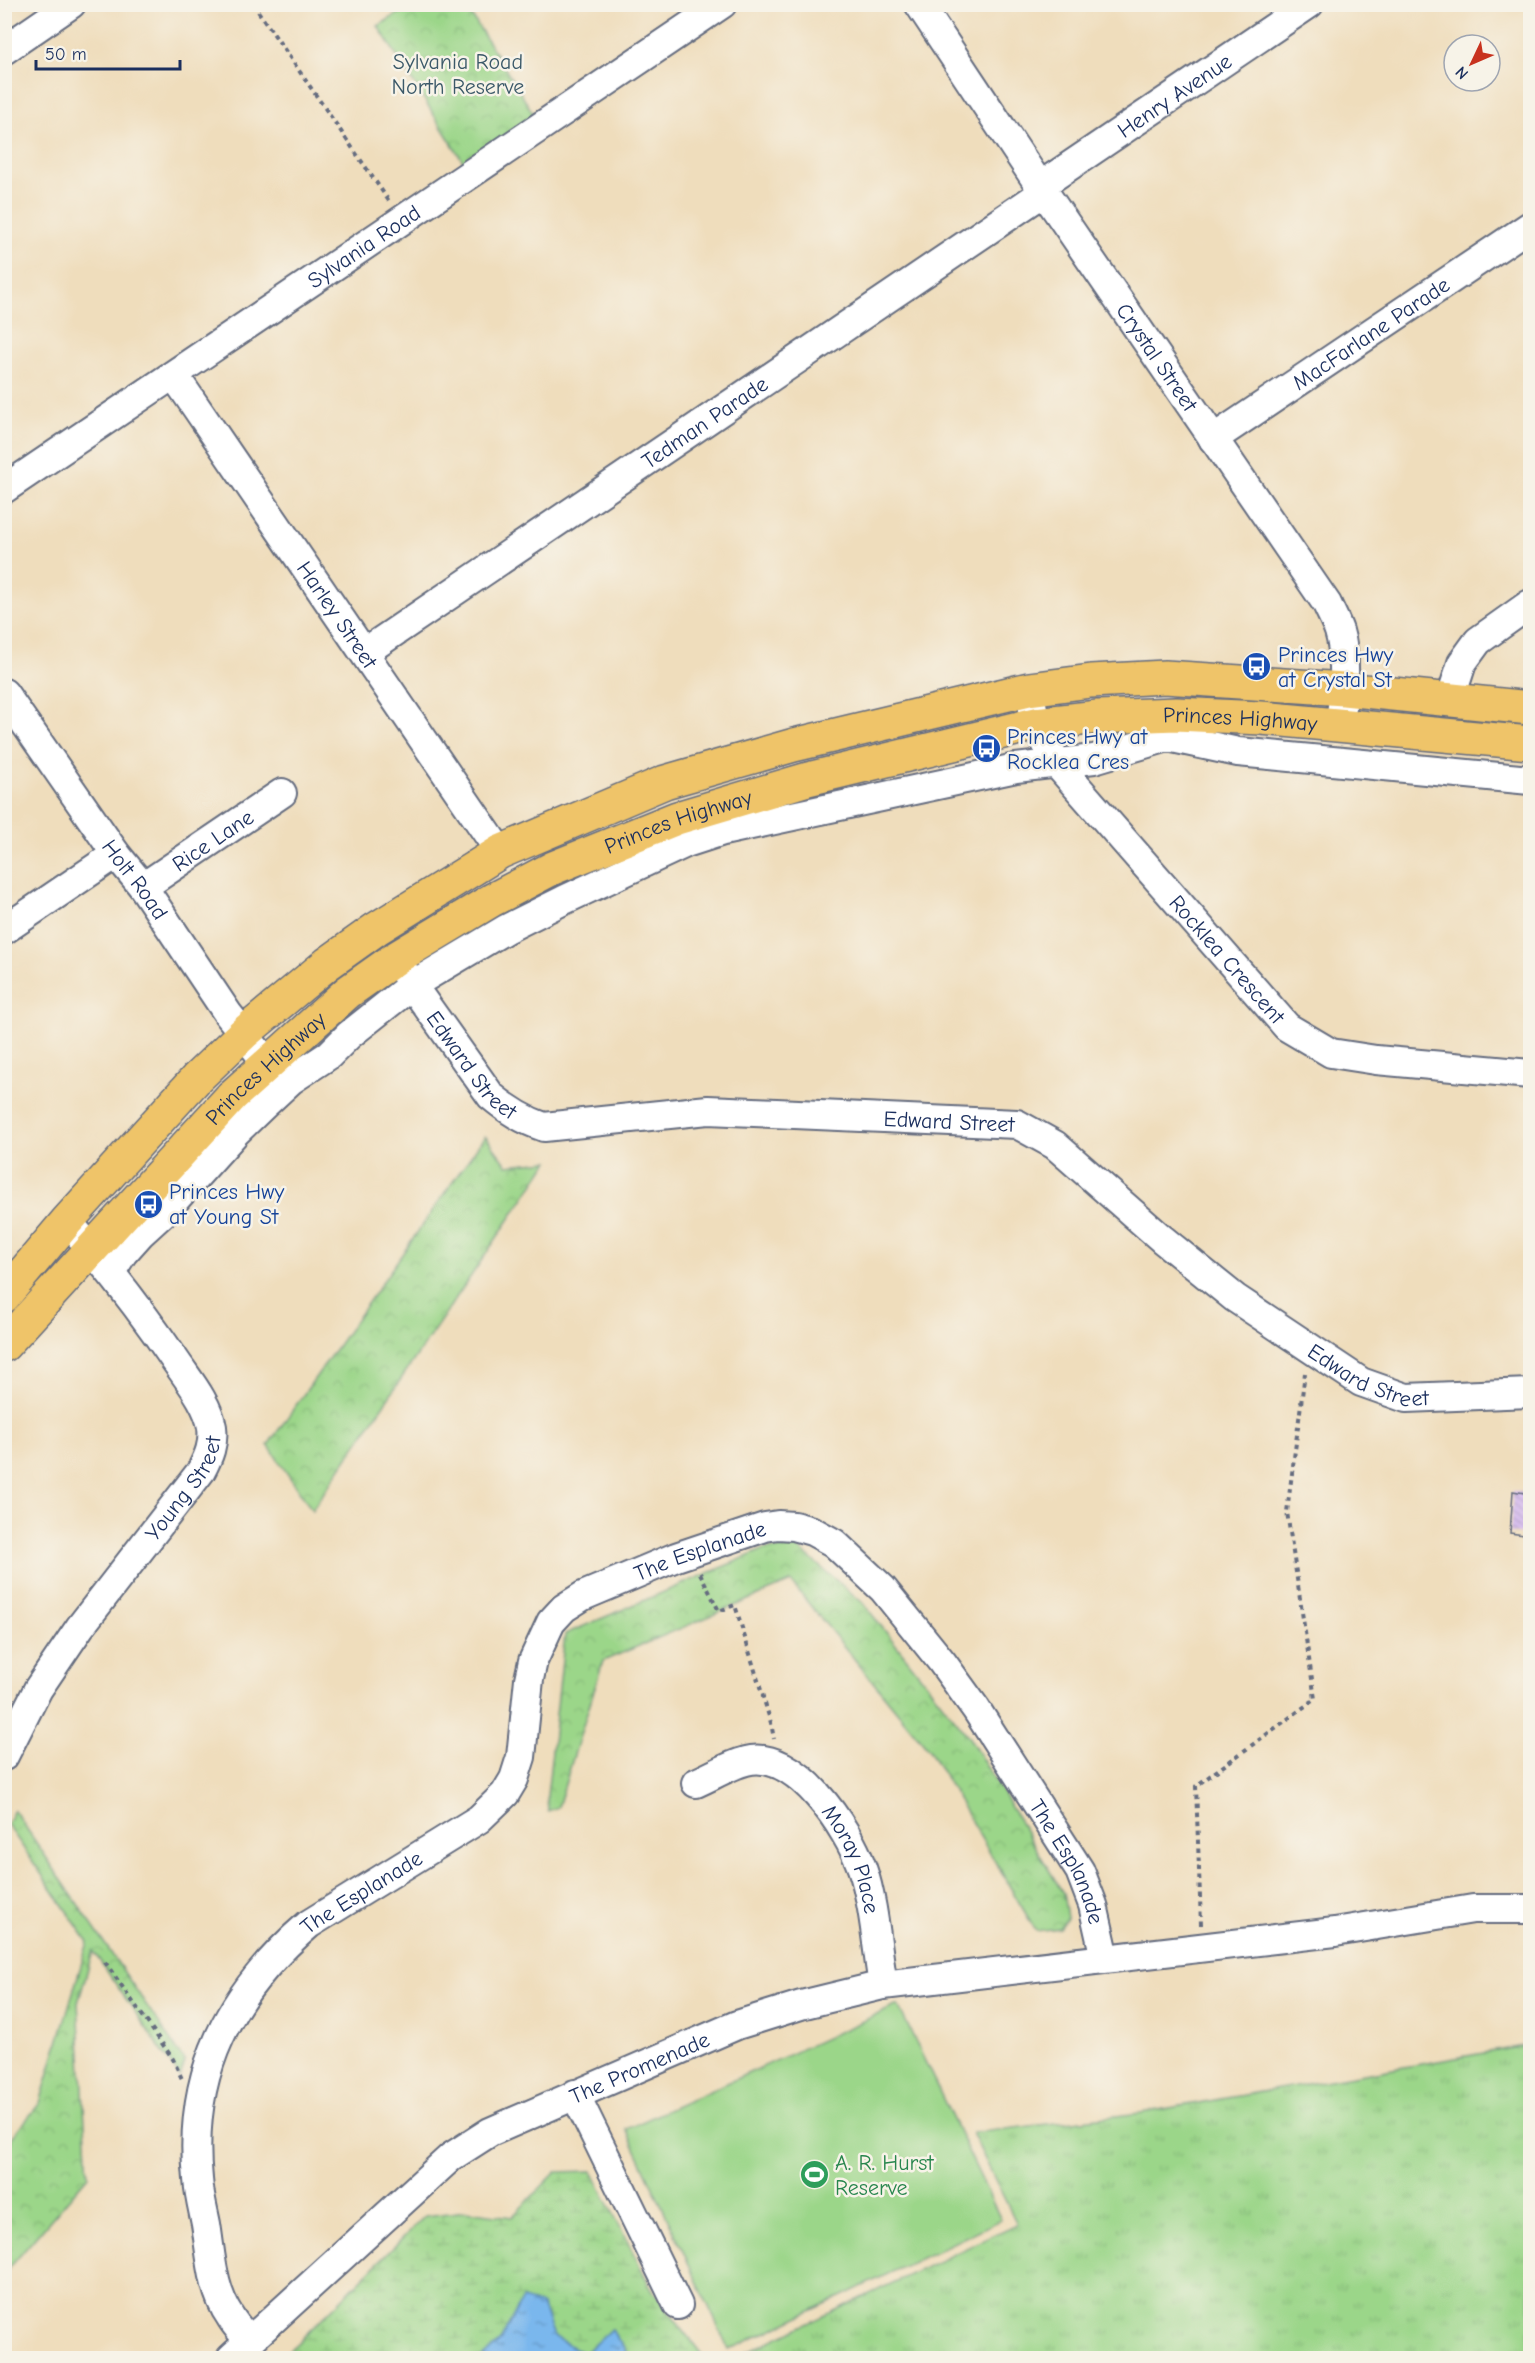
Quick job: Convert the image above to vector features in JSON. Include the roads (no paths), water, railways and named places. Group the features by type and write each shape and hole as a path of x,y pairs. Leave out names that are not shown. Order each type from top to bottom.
{"highway":[{"name":"Princes Highway","path":"4,1296 67,1221 196,1078 327,964 376,929 500,852 665,782 794,745 1029,689 1092,681 1165,677 1344,689 1530,708"},
{"name":"Princes Highway","path":"4,1345 101,1261 195,1134 267,1063 348,992 404,972 492,900 553,868 677,818 808,779 1036,724 1098,717 1176,714 1261,718 1530,743"}],"street":[{"path":"4,50 71,4"},
{"name":"Sylvania Road","path":"4,489 403,222 722,4"},
{"name":"Crystal Street","path":"919,4 1042,189 1327,604 1339,630 1343,652 1344,689 1340,726"},
{"name":"Henry Avenue","path":"1042,189 1310,4"},
{"name":"Tedman Parade","path":"365,652 1042,189"},
{"name":"MacFarlane Parade","path":"1213,439 1530,226"},
{"name":"Harley Street","path":"174,375 500,852"},
{"path":"1450,700 1462,663 1478,641 1530,604"},
{"name":"Rocklea Crescent","path":"1029,689 1036,724 1057,764 1287,1027 1331,1053 1376,1060 1530,1074"},
{"name":"Holt Road","path":"4,693 116,854 143,886 223,1007 267,1063"},
{"path":"1424,770 1429,735"},
{"name":"Princes Highway","path":"101,1261 123,1253 170,1206 236,1132 291,1080 329,1055 404,972 506,929 686,843 723,831 1016,768 1094,759 1168,737 1238,752 1530,780"},
{"path":"1475,775 1481,739"},
{"name":"Rice Lane","path":"143,886 282,793"},
{"path":"4,930 116,854"},
{"name":"Edward Street","path":"404,972 491,1096 518,1116 544,1126 708,1110 1017,1124 1055,1145 1161,1239 1235,1298 1361,1382 1406,1398 1530,1393"},
{"name":"Young Street","path":"4,1756 38,1689 80,1627 201,1471 210,1453 213,1440 206,1411 174,1359 101,1261 67,1221"},
{"name":"The Esplanade","path":"240,2350 229,2315 217,2289 198,2179 197,2138 201,2097 209,2062 219,2034 243,1995 265,1968 286,1944 309,1924 479,1819 505,1794 514,1779 521,1757 533,1661 551,1622 583,1596 691,1552 765,1527 794,1526 812,1531 834,1543 883,1589 976,1709 1080,1871 1093,1905 1105,1958"},
{"name":"Moray Place","path":"696,1783 747,1760 773,1755 802,1779 835,1818 862,1868 883,1985"},
{"path":"1105,1958 1335,1932 1473,1909 1530,1909"},
{"name":"The Promenade","path":"240,2350 451,2157 490,2132 737,2025 801,2005 883,1985 1105,1958"},
{"path":"575,2094 678,2305"}],"water":[{"path":"522,2299 542,2305 554,2336 584,2354 611,2329 630,2358 482,2358 501,2340"}],"place":[{"name":"Princes Hwy at Crystal St","path":"1257,667"},
{"name":"Princes Hwy at Rocklea Cres","path":"986,749"},
{"name":"Princes Hwy at Young St","path":"148,1204"},
{"name":"A. R. Hurst Reserve","path":"814,2175"}],"park label":[{"name":"Sylvania Road North Reserve","path":"458,74"}]}
